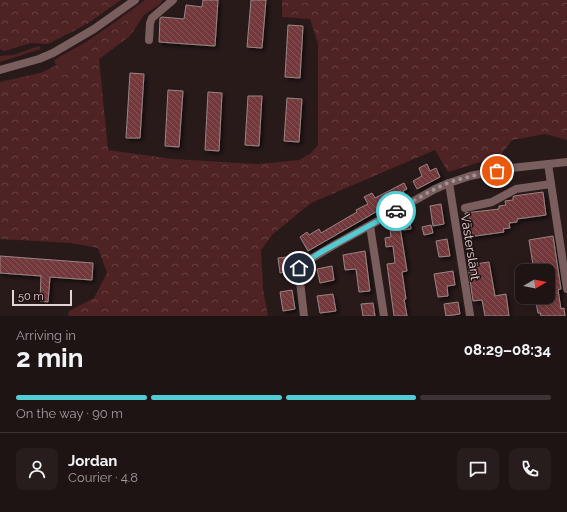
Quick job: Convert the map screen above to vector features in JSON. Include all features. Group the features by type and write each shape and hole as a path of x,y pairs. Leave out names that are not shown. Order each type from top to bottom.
{"street":[{"path":"0,70 39,59 54,53 94,29 135,0"},
{"path":"149,40 150,23 152,18 173,0"},
{"path":"304,316 299,268 302,264 336,244 435,189 449,183 470,176 511,168 567,162"},
{"path":"548,164 567,289"},
{"name":"Västerslänt","path":"449,183 470,315"},
{"name":"Västerslänt","path":"465,208 492,202 516,189 551,184"},
{"path":"370,226 384,316"}],"green space":[{"path":"0,0 121,0 87,24 48,44 31,43 4,51 0,49"},
{"path":"145,0 163,0 160,4 144,15 134,15 102,36 86,52 56,66 54,60 86,42"},
{"path":"282,0 567,0 567,140 545,134 512,140 500,156 448,172 435,150 311,203 273,234 261,250 263,289 268,316 68,316 69,311 94,298 107,273 98,248 71,243 0,239 0,82 40,73 86,52 102,36 134,14 144,15 130,36 99,59 108,150 173,159 258,164 299,160 311,153 318,145 318,44 310,19 282,17"},
{"path":"39,46 41,49 0,62 0,56 13,55"}],"building":[{"path":"203,0 218,0 215,46 159,42 160,18 184,19 186,5 202,7"},
{"path":"251,0 266,0 262,48 247,47"},
{"path":"288,25 303,26 300,78 285,77"},
{"path":"130,73 144,74 140,138 126,138"},
{"path":"168,90 183,91 179,147 165,146"},
{"path":"208,92 222,93 219,151 205,150"},
{"path":"248,96 262,96 259,146 245,145"},
{"path":"287,98 302,99 299,142 284,141"},
{"path":"427,164 430,171 436,168 440,177 417,189 413,181 422,176 419,168"},
{"path":"404,183 407,189 403,191 405,195 380,208 381,209 308,251 300,237 307,232 309,235 319,229 321,233 368,204 364,197 372,193 375,198"},
{"path":"543,192 546,215 517,219 517,222 509,223 510,228 503,229 504,232 468,237 465,213 499,209 499,206 506,205 505,201 513,200 514,196"},
{"path":"441,204 444,224 433,226 430,206"},
{"path":"402,222 410,222 411,229 403,230"},
{"path":"431,225 433,233 424,235 422,227"},
{"path":"400,227 407,271 402,272 407,316 394,316 387,264 395,263 393,246 386,247 385,238 391,237 390,229"},
{"path":"553,236 561,289 558,290 561,309 564,308 565,316 541,316 540,313 538,313 536,304 555,304 555,264 533,264 529,240"},
{"path":"447,239 450,256 439,257 436,241"},
{"path":"365,251 370,291 359,292 356,269 345,270 343,255"},
{"path":"0,256 93,263 92,280 50,277 48,302 40,301 41,276 0,273"},
{"path":"287,257 290,271 280,273 278,258"},
{"path":"489,262 495,296 506,294 509,316 485,316 482,300 473,301 468,265"},
{"path":"332,266 334,280 320,283 317,269"},
{"path":"453,271 455,285 447,286 448,296 438,297 434,274"},
{"path":"292,290 295,309 283,311 280,292"},
{"path":"333,294 336,311 320,313 317,296"},
{"path":"458,302 460,314 446,316 444,304"},
{"path":"373,303 375,316 363,316 361,304"}],"way so far":[{"path":"396,211 435,189 449,183 470,176 497,171"}],"route":[{"path":"299,268 302,264 323,251 396,211"}]}
